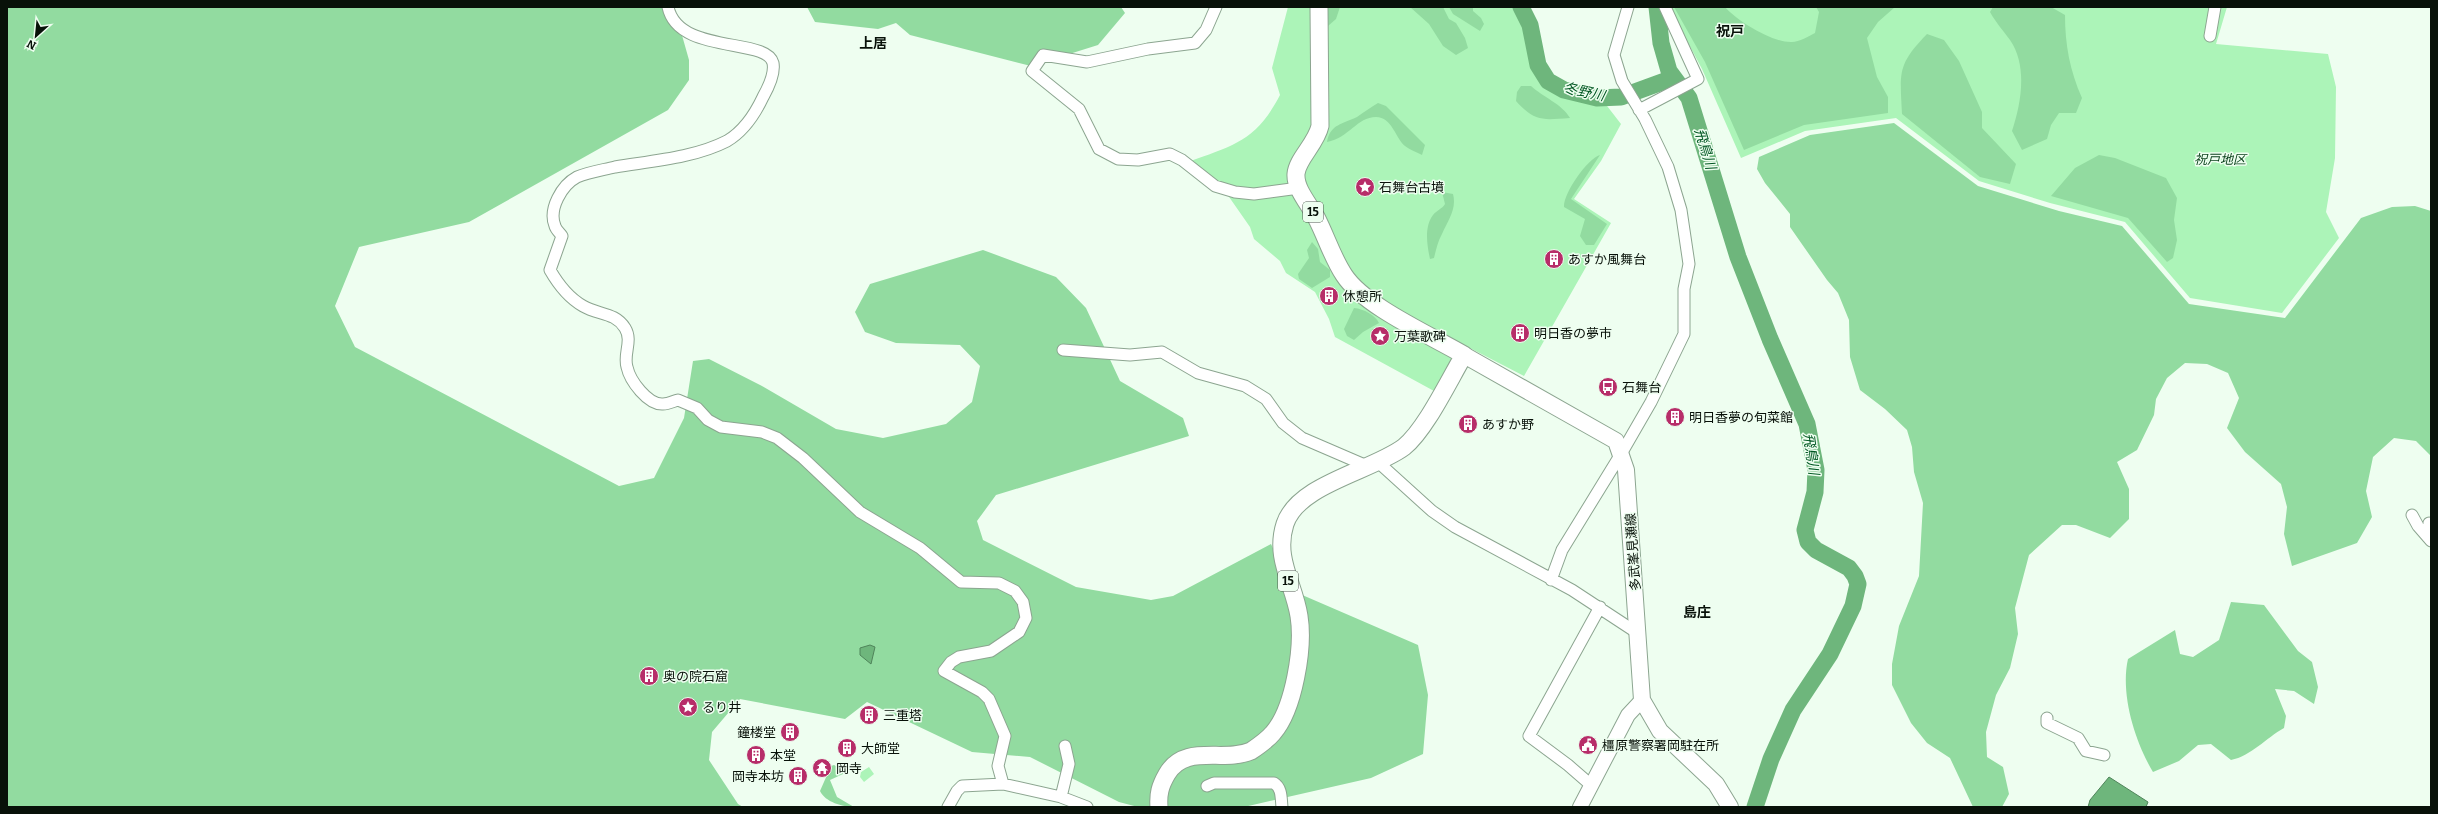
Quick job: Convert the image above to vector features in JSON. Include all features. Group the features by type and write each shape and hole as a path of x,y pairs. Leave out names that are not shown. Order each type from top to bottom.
{"main road":[{"name":"15","path":"1159,807 1158,794 1162,783 1177,762 1192,756 1224,756 1250,751 1272,734 1282,720 1296,679 1299,654 1299,616 1283,565 1282,546 1285,524 1293,511 1311,493 1373,464 1405,446 1417,430 1464,355 1375,304 1354,288 1340,269 1322,230 1299,188 1296,180 1298,166 1315,142 1320,126 1319,7"},
{"name":"多武峯見瀬線","path":"1464,355 1616,440 1622,454 1626,470 1639,634 1642,700 1660,731 1716,784 1730,807"}],"street":[{"path":"668,7 676,24 683,30 731,46 764,52 771,58 774,64 766,91 754,115 744,127 727,140 691,153 597,171 576,178 563,189 556,206 555,226 562,236 550,270 572,299 584,307 616,317 626,329 629,342 626,366 633,383 654,403 663,404 678,400 697,408 708,420 721,427 762,432 777,438 803,458 860,512 920,548 961,582 999,583 1015,591 1023,602 1026,618 1019,632 991,651 959,657 951,662 944,671 982,692 989,699 1005,736 998,766 1003,784"},
{"path":"1216,7 1206,30 1194,43 1148,49 1087,62 1043,55 1032,71 1079,109 1099,149 1118,159 1138,160 1170,154 1182,160 1215,186 1235,192 1254,194 1299,188"},
{"path":"1551,580 1562,550 1622,454 1683,340 1684,289 1689,264 1681,210 1668,167 1639,110 1622,81 1614,54 1628,7"},
{"path":"1639,110 1698,79 1665,7"},
{"path":"2210,36 2215,7"},
{"path":"1063,350 1130,355 1162,352 1198,373 1246,386 1266,399 1283,423 1302,438 1373,464 1432,511 1455,526 1506,552 1551,580 1600,607 1639,634"},
{"path":"2412,515 2431,541"},
{"path":"1591,785 1568,765 1529,736 1600,607"},
{"path":"1580,807 1628,715 1642,700"},
{"path":"2047,718 2047,723 2078,738 2086,751 2104,755"},
{"path":"1061,797 1069,764 1065,746"},
{"path":"1208,786 1214,783 1274,783 1278,786 1282,807"},
{"path":"948,807 962,786 1003,784 1061,797 1087,807"}],"green space":[{"path":"1288,7 1514,7 1519,11 1524,20 1533,64 1537,74 1544,83 1561,94 1572,98 1604,102 1621,124 1601,161 1574,199 1611,223 1524,376 1464,345 1441,384 1434,391 1335,337 1329,319 1315,292 1286,273 1280,261 1254,239 1250,227 1227,194 1188,162 1218,151 1242,139 1262,122 1271,110 1280,95 1272,68"},
{"name":"祝戸地区","path":"1669,7 2227,7 2216,44 2328,54 2336,87 2335,158 2326,212 2339,238 2282,313 2190,298 2125,222 2050,203 1979,181 1896,118 1805,131 1741,158 1702,69"},
{"path":"869,767 874,774 864,782 860,777 861,772"}],"shaded area":[{"path":"7,7 674,7 689,60 689,80 668,110 469,222 359,247 335,306 355,347 619,486 654,478 684,418 693,361 709,359 762,386 836,429 883,438 946,424 972,402 980,366 960,345 896,343 865,332 855,312 870,284 983,250 1056,277 1086,308 1120,381 1183,418 1189,436 996,495 977,521 983,540 1076,587 1151,600 1173,596 1271,544 1293,591 1418,645 1428,695 1423,754 1371,778 1244,807 1138,807 1119,802 1030,757 972,752 867,702 845,719 740,699 712,732 709,760 738,804 743,807 7,807"},
{"path":"807,7 1121,7 1125,13 1098,45 1031,66 910,35 896,23 878,29 815,22"},
{"path":"1327,7 1340,7 1336,19 1328,26"},
{"path":"1410,7 1443,7 1449,19 1456,23 1465,38 1468,48 1456,55 1443,46 1429,24"},
{"path":"1449,7 1473,7 1473,11 1481,18 1484,24 1480,31 1453,14"},
{"path":"1674,7 1725,7 1738,19 1766,35 1775,39 1795,42 1815,33 1819,12 1816,7 1895,7 1878,22 1867,38 1877,77 1888,97 1888,113 1804,125 1744,150 1705,62"},
{"path":"1993,7 2051,7 2065,15 2069,58 2074,78 2082,98 2076,113 2059,113 2051,125 2047,139 2022,150 2012,131 2020,97 2021,73 2019,61 2016,50 1990,12"},
{"path":"1927,34 1944,40 1959,61 1982,112 1982,128 2016,164 2010,184 1980,177 1902,114 1902,70 1910,54"},
{"path":"1521,86 1531,86 1567,113 1570,118 1546,119 1529,113 1516,101 1517,92"},
{"path":"1378,103 1386,106 1425,145 1422,155 1405,146 1390,124 1381,118 1376,117 1363,120 1335,140 1327,142 1331,131 1334,128 1357,117"},
{"path":"1894,123 1978,186 2059,211 2122,226 2189,304 2285,318 2361,218 2392,207 2415,206 2431,211 2431,456 2416,441 2394,438 2373,457 2366,491 2372,517 2357,543 2292,566 2284,534 2287,507 2281,484 2245,452 2227,428 2239,398 2228,373 2207,364 2185,363 2167,378 2156,399 2154,415 2137,450 2117,462 2129,489 2129,519 2110,538 2076,525 2062,525 2029,555 2015,608 2018,634 2010,668 1996,695 1986,732 1987,757 2003,767 2009,794 2002,807 1973,807 1950,758 1927,743 1911,723 1892,685 1892,664 1899,626 1919,576 1923,503 1914,472 1912,447 1907,430 1885,409 1860,390 1850,357 1849,320 1838,293 1827,280 1790,227 1790,214 1765,183 1757,169 1759,157 1810,135"},
{"path":"1600,155 1571,199 1607,224 1594,245 1586,245 1580,236 1585,219 1564,207 1567,194 1577,178 1589,163"},
{"path":"2099,155 2115,158 2166,178 2177,198 2174,220 2177,240 2173,258 2167,262 2128,218 2051,196 2075,168"},
{"path":"1442,192 1453,194 1454,205 1439,240 1434,258 1430,259 1427,242 1428,225 1433,215 1445,204"},
{"path":"1312,242 1318,249 1320,262 1330,270 1330,277 1312,288 1299,279 1298,274 1309,258 1307,250"},
{"path":"1354,308 1369,313 1375,317 1379,323 1363,332 1354,340 1347,336 1344,329"},
{"path":"2231,602 2264,605 2298,651 2312,662 2318,687 2314,704 2294,691 2275,689 2286,716 2284,728 2252,751 2231,760 2211,744 2198,745 2179,761 2153,772 2140,747 2131,717 2126,687 2128,659 2175,630 2180,654 2193,657 2219,640"},
{"path":"870,645 875,647 871,664 860,655 860,648"},
{"path":"834,765 843,770 843,774 830,780 837,797 854,807 845,806 830,801 822,795 820,791 831,766"},
{"path":"2109,777 2148,802 2146,807 2088,807 2090,800"}],"waterway":[{"name":"冬野川","path":"1521,7 1530,25 1538,65 1548,81 1564,90 1597,98 1621,97 1673,78"},
{"name":"飛鳥川","path":"1657,7 1661,43 1669,71 1689,98 1738,257 1770,339 1807,424 1816,470 1815,492 1805,530 1808,542 1816,550 1849,568 1855,576 1858,584 1853,606 1830,654 1793,710 1771,759 1755,807"}],"place":[{"name":"石舞台古墳","path":"1365,187"},
{"name":"あすか風舞台","path":"1554,259"},
{"name":"休憩所","path":"1329,296"},
{"name":"明日香の夢市","path":"1520,333"},
{"name":"万葉歌碑","path":"1380,336"},
{"name":"石舞台","path":"1608,387"},
{"name":"明日香夢の旬菜館","path":"1675,417"},
{"name":"あすか野","path":"1468,424"},
{"name":"奥の院石窟","path":"649,676"},
{"name":"るり井","path":"688,707"},
{"name":"三重塔","path":"869,715"},
{"name":"鐘楼堂","path":"790,732"},
{"name":"橿原警察署岡駐在所","path":"1588,745"},
{"name":"大師堂","path":"847,748"},
{"name":"本堂","path":"756,755"},
{"name":"岡寺","path":"822,768"},
{"name":"岡寺本坊","path":"798,776"}],"district":[{"name":"祝戸","path":"1730,31"},
{"name":"上居","path":"873,43"},
{"name":"島庄","path":"1697,612"}]}
